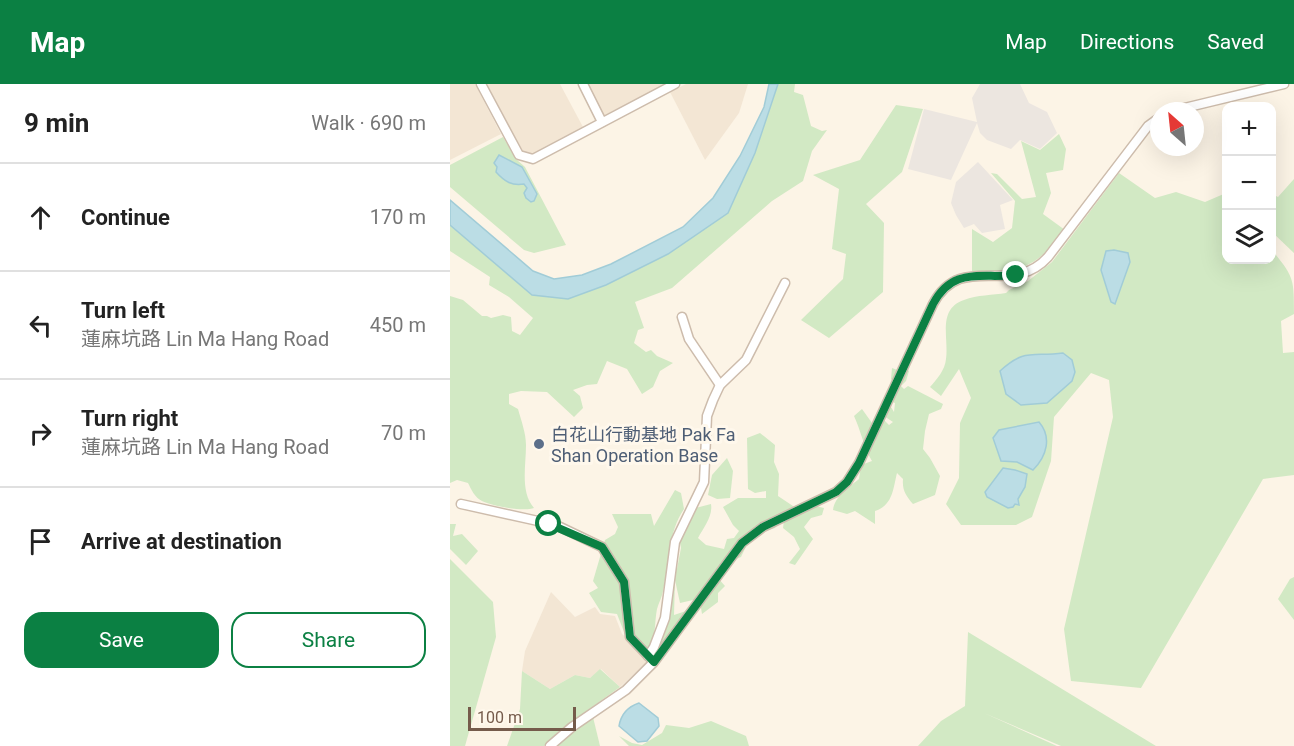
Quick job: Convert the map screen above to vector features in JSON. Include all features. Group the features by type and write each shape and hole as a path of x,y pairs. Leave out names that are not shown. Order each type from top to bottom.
{"street":[{"path":"481,84 519,155 533,159 675,84"},
{"path":"583,84 602,122"},
{"path":"1204,103 1284,84"},
{"path":"550,746 572,727 626,690 742,543 763,527 832,495 850,478 933,304 942,290 963,277 1016,275 1028,273 1039,266 1150,125"},
{"path":"651,659 665,618 675,542 704,482 707,417 720,385 746,360 785,283"},
{"path":"682,317 689,339 720,385"},
{"path":"461,504 556,525 602,547 624,582 630,637 651,659"}],"shaded area":[{"path":"450,84 475,84 501,134 450,160"},
{"path":"487,84 560,84 583,127 531,155 523,152"},
{"path":"587,84 666,84 603,116"},
{"path":"686,84 748,84 739,113 705,160 670,92"},
{"path":"980,84 1020,84 1029,103 1047,112 1057,133 1040,149 1020,140 1011,149 987,140 980,133 977,123 951,180 908,169 924,109 977,122 972,98"},
{"path":"978,162 1013,200 1000,205 1005,229 982,233 974,224 964,228 951,203 956,182"},
{"path":"551,592 575,617 595,607 600,614 615,616 622,634 650,659 620,687 601,669 590,678 575,675 550,689 522,671 525,651"}],"green space":[{"path":"775,84 795,84 794,92 803,95 811,126 822,131 827,130 812,151 803,181 772,201 672,288 635,302 644,328 638,330 634,343 646,352 651,350 657,356 673,363 660,371 653,387 642,394 627,369 607,361 597,384 573,390 580,396 583,408 574,417 547,392 521,391 509,394 509,404 518,409 524,431 525,487 534,508 516,509 493,505 477,498 468,483 457,480 450,483 450,296 463,300 482,316 511,317 512,331 520,335 533,318 509,297 489,285 490,277 450,251 450,212 528,284 572,290 724,206"},
{"path":"896,105 923,109 902,172 866,204 884,223 883,292 829,338 801,320 843,279 846,254 832,249 839,189 813,175 860,160"},
{"path":"1059,134 1066,149 1063,170 1046,173 1051,193 1043,214 1065,230 1044,254 1025,266 1015,269 972,271 972,229 993,242 1012,228 1015,201 991,173 997,174 1022,199 1036,197 1021,141 1040,150"},
{"path":"503,137 516,159 525,167 566,245 534,253 524,250 450,187 450,165"},
{"path":"1119,173 1155,198 1176,192 1205,202 1222,195 1222,264 1276,264 1276,255 1289,273 1293,285 1294,314 1281,321 1283,353 1294,352 1294,475 1263,479 1141,688 1071,681 1064,629 1113,417 1109,380 1091,373 1054,417 1051,461 1032,517 1016,525 961,525 946,504 959,478 960,423 971,398 959,369 941,396 930,387 944,367 947,351 946,325 950,310 956,304 969,298 1006,293 1028,281 1052,262"},
{"path":"1294,179 1294,253 1276,236 1276,196 1278,197"},
{"path":"903,366 909,371 906,381 901,386 904,389 908,386 943,404 941,409 929,414 923,449 940,476 935,495 913,504 905,493 903,479 897,473 889,501 875,511 875,524 855,511 847,514 833,510 839,496 859,479 861,465 872,461 854,416 862,409 872,423 883,419 889,425 893,422 878,412 882,403 891,407 894,412 895,403 886,400 896,385 891,379 892,368 900,371"},
{"path":"760,433 775,445 774,462 779,474 778,496 799,510 811,505 824,508 822,515 811,518 804,527 813,539 795,565 789,563 800,549 794,537 783,528 785,513 775,528 751,536 741,557 729,562 718,578 725,586 718,593 718,602 702,614 700,602 693,600 680,603 675,580 674,615 686,611 653,655 675,565 677,569 681,548 678,532 688,510 711,504 709,517 698,538 706,545 724,549 727,539 734,538 739,531 723,507 738,498 766,498 766,491 755,493 748,489 747,438"},
{"path":"727,458 733,471 730,498 717,499 708,495 712,475"},
{"path":"675,490 681,493 684,509 672,538 663,593 657,609 654,634 648,648 626,637 617,614 601,612 589,593 598,588 593,581 605,540 615,534 618,527 612,514 651,514 654,526"},
{"path":"450,524 456,524 453,536 462,534 478,551 466,565 450,549"},
{"path":"450,559 493,602 496,637 465,746 450,746"},
{"path":"1294,577 1294,620 1278,599 1290,579"},
{"path":"968,632 1156,746 1061,746 984,713 1057,746 918,746 941,721 965,706"},
{"path":"600,669 620,687 560,730 544,746 507,746 520,709 522,671 550,689 575,675 590,678"},
{"path":"593,717 600,746 555,746 562,739"},
{"path":"711,721 746,736 749,746 629,746 619,736 642,745 662,733 666,725 689,728"}],"water":[{"path":"769,84 778,84 755,153 728,213 668,254 606,285 568,299 532,295 450,225 450,200 533,271 554,279 582,275 611,264 683,227 713,198 740,156 764,107"},
{"path":"499,155 522,167 537,194 534,201 531,202 526,198 524,193 527,188 524,184 509,182 496,172 497,167 494,163"},
{"path":"1106,251 1128,253 1130,262 1115,304 1111,302 1101,270"},
{"path":"1063,353 1072,360 1075,372 1072,381 1047,403 1021,405 1006,394 1000,371 1009,364 1023,356"},
{"path":"1039,422 1047,440 1038,465 1033,470 1017,462 1001,461 993,438 999,430"},
{"path":"1003,468 1027,474 1025,487 1018,499 1019,505 1015,504 1008,508 987,497 985,492"},
{"path":"639,703 658,718 659,726 647,741 638,742 619,726 625,712"}],"place":[{"name":"白花山行動基地 Pak Fa Shan Operation Base","path":"539,444"}],"route":[{"path":"549,524 556,525 602,547 624,582 630,637 654,662 748,537 763,527 832,495 850,478 933,304 942,290 956,279 967,276 1016,275"}]}
